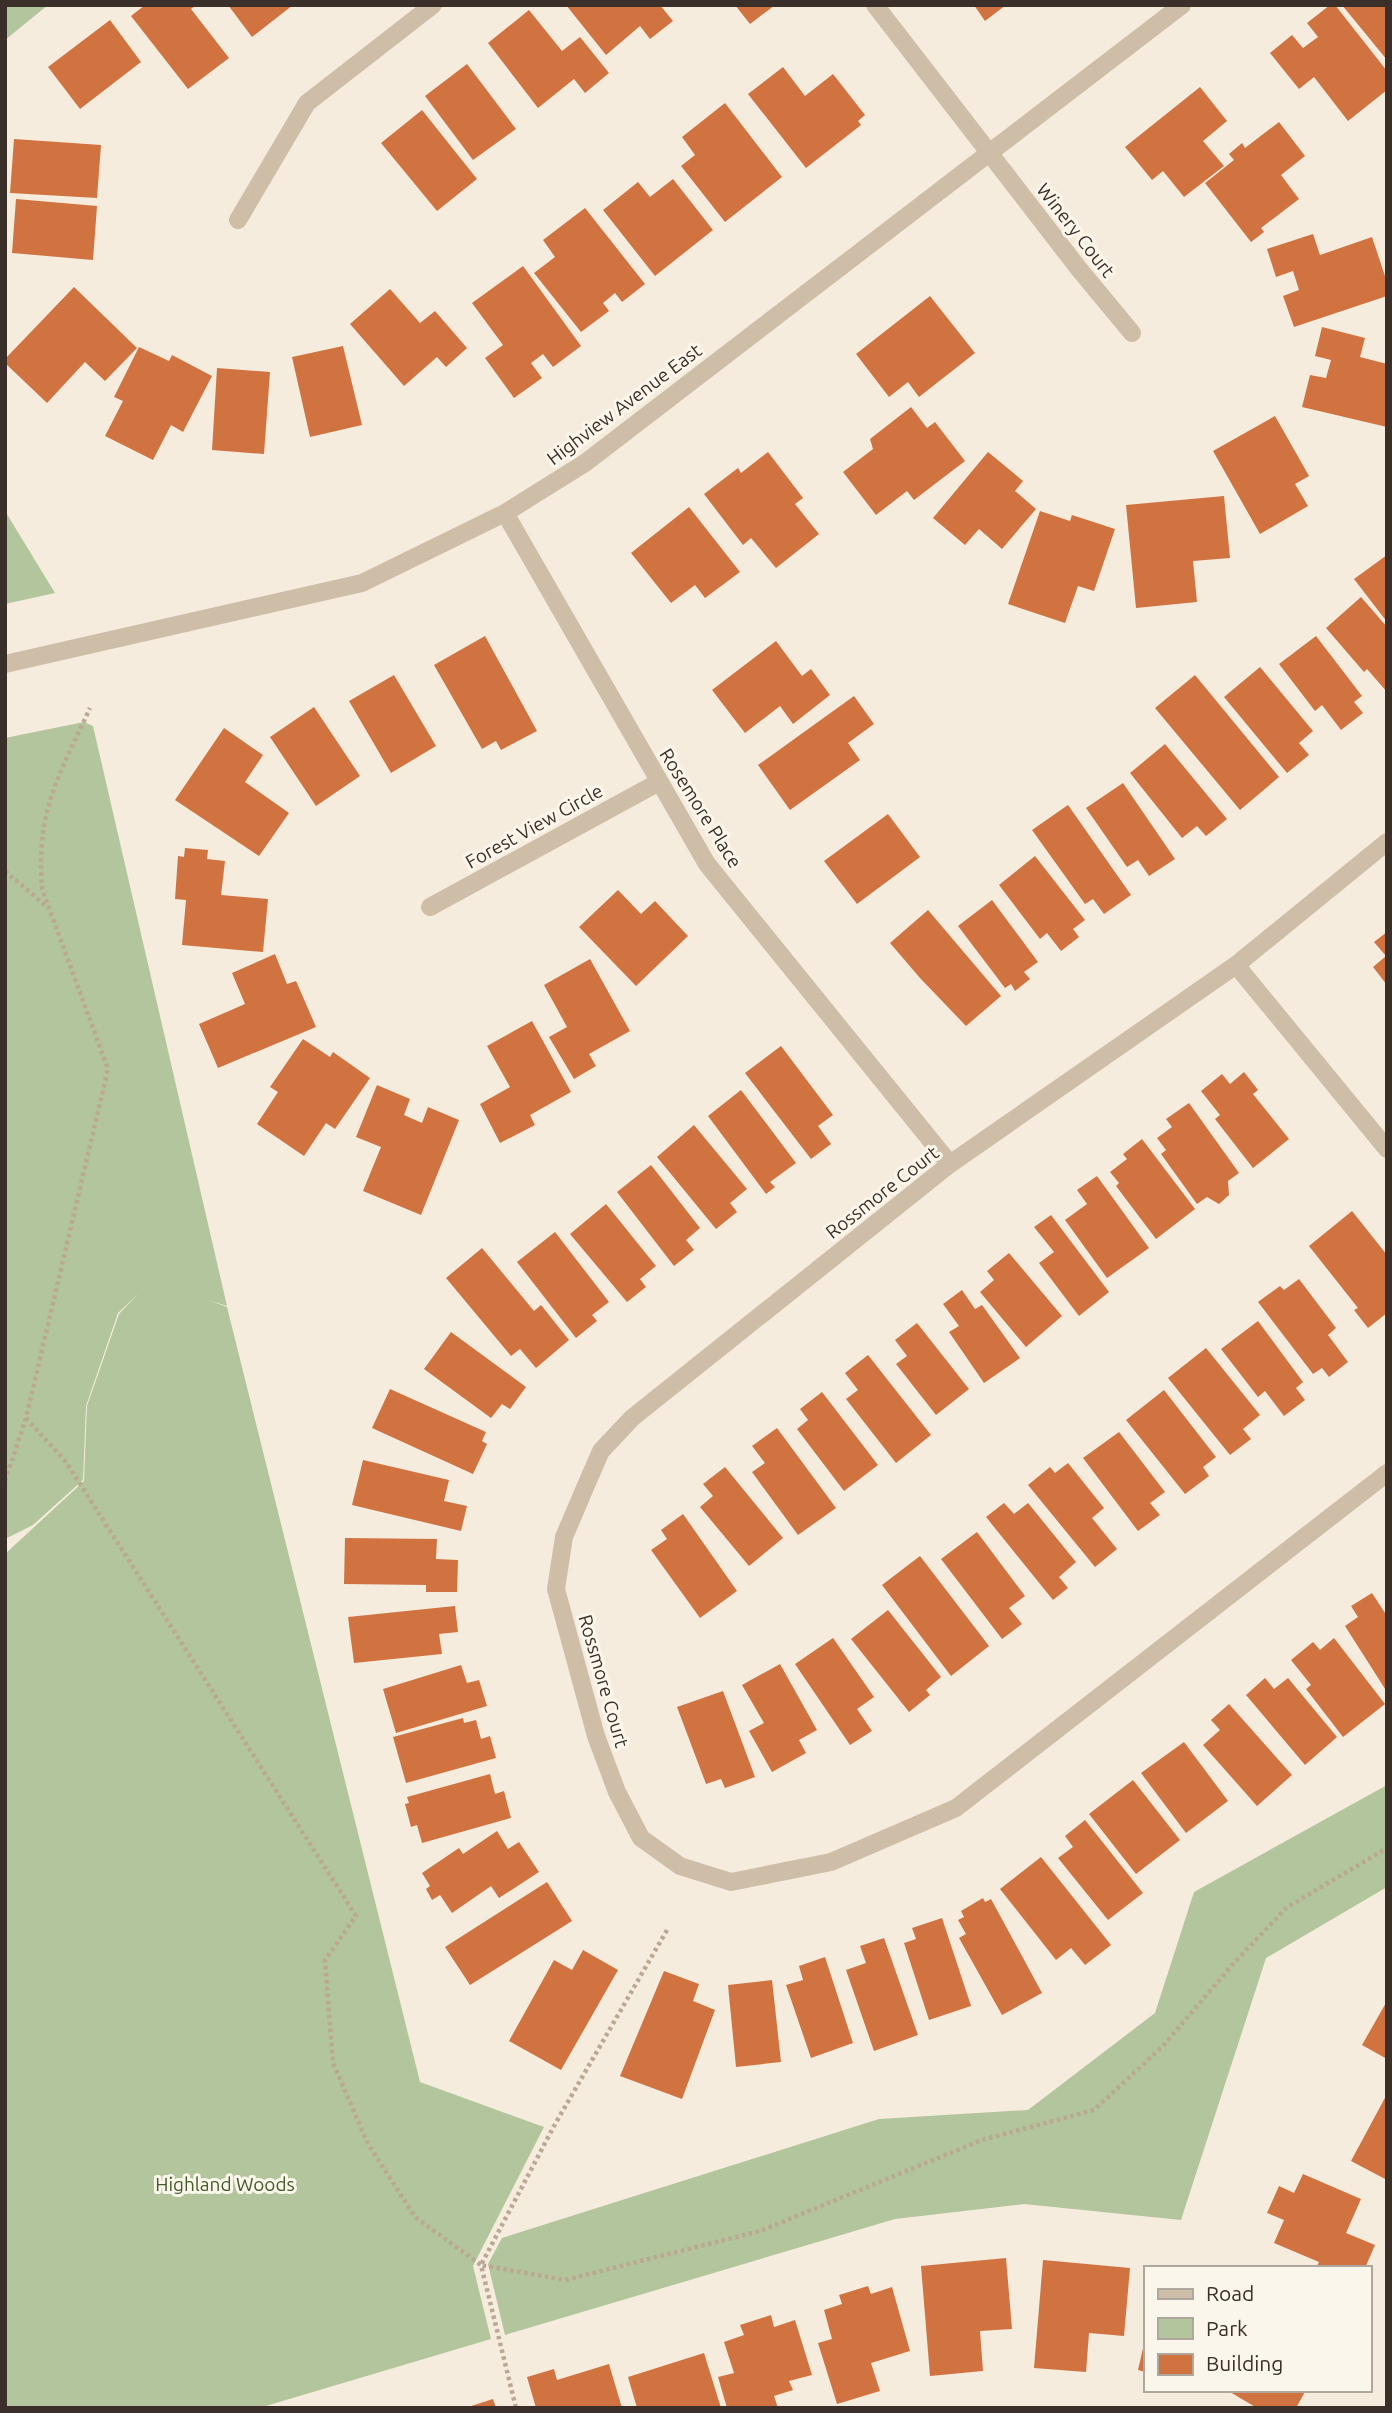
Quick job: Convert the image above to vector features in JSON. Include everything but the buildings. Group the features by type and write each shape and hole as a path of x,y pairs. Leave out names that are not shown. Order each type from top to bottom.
{"street":[{"path":"238,220 307,103 433,5"},
{"name":"Winery Court","path":"875,5 1079,269 1132,333"},
{"name":"Highview Avenue East","path":"5,664 362,583 505,513 584,463 1182,5"},
{"name":"Rosemore Place","path":"505,513 707,864 950,1164"},
{"name":"Forest View Circle","path":"430,907 659,782"},
{"name":"Rossmore Court","path":"1387,842 1236,965 950,1164 632,1418 601,1451 564,1537 556,1590 596,1736 617,1792 641,1838 680,1866 731,1882 831,1862 956,1808 1387,1473"},
{"path":"1236,965 1387,1149"}],"path":[{"path":"5,1481 26,1418 108,1069 48,907 42,889 40,866 47,810 90,708"},
{"path":"5,871 48,907"},
{"path":"26,1418 66,1462 356,1916 325,1960 333,2063 368,2144 415,2217 481,2265 565,2280 760,2231 982,2140 1094,2110 1163,2046 1233,1964 1286,1908 1387,1848"},
{"path":"516,2408 481,2265 554,2126 667,1930"}],"green space":[{"path":"5,5 48,5 5,40"},
{"path":"5,511 55,593 5,604"},
{"name":"Highland Woods","path":"84,722 93,726 227,1306 208,1300 227,1307 420,2082 544,2127 473,2266 491,2339 259,2408 5,2408 5,1554 84,1481 87,1406 119,1314 138,1294 118,1313 86,1406 83,1480 33,1525 5,1539 5,738"},
{"path":"1387,1785 1387,1887 1266,1958 1181,2220 1024,2204 895,2219 505,2335 488,2264 502,2238 879,2119 1028,2110 1155,2013 1194,1892"}]}
